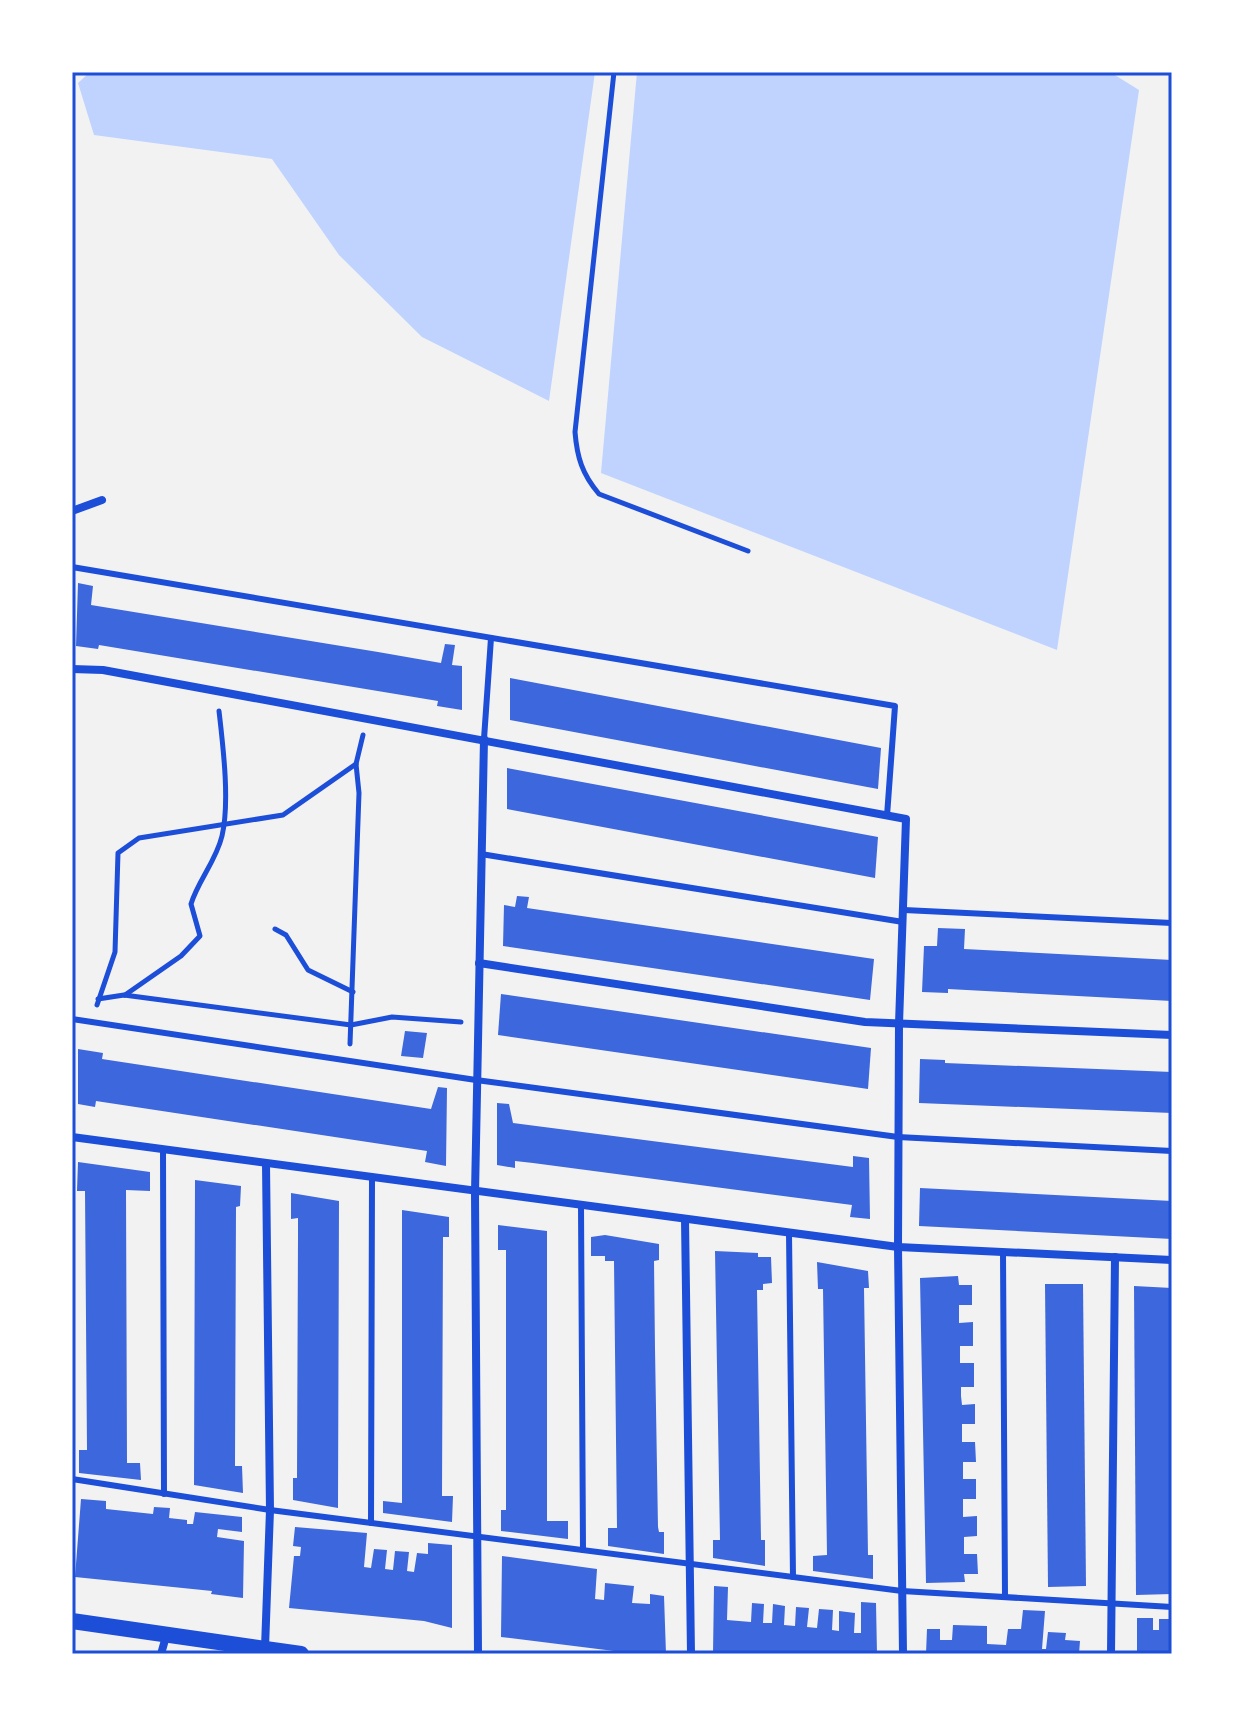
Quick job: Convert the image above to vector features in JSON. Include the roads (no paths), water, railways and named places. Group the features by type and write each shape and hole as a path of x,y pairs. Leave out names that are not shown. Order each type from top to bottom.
{"main road":[{"path":"72,1621 301,1654"}],"street":[{"path":"72,511 102,500"},
{"path":"72,669 103,670 367,717 906,819 898,1137 903,1654"},
{"path":"478,1654 475,1193 484,739"},
{"path":"479,963 865,1022 1172,1035"},
{"path":"72,1137 898,1247 1172,1260"},
{"path":"265,1648 270,1510 266,1164"},
{"path":"685,1219 691,1654"},
{"path":"1111,1654 1115,1257"},
{"path":"161,1654 167,1633"}],"lane":[{"path":"72,567 895,706 887,816"},
{"path":"484,739 491,638"},
{"path":"481,854 903,922"},
{"path":"904,910 1172,923"},
{"path":"72,1019 476,1080 898,1137 1172,1151"},
{"path":"163,1150 164,1494"},
{"path":"371,1523 372,1179"},
{"path":"581,1206 583,1550"},
{"path":"789,1233 793,1577"},
{"path":"1003,1252 1005,1597"},
{"path":"72,1479 270,1510 902,1591 1172,1607"}],"water":[{"path":"90,72 595,72 549,401 422,337 339,255 272,159 94,135 78,83"},
{"path":"637,72 1110,72 1139,90 1057,650 601,473"}]}
